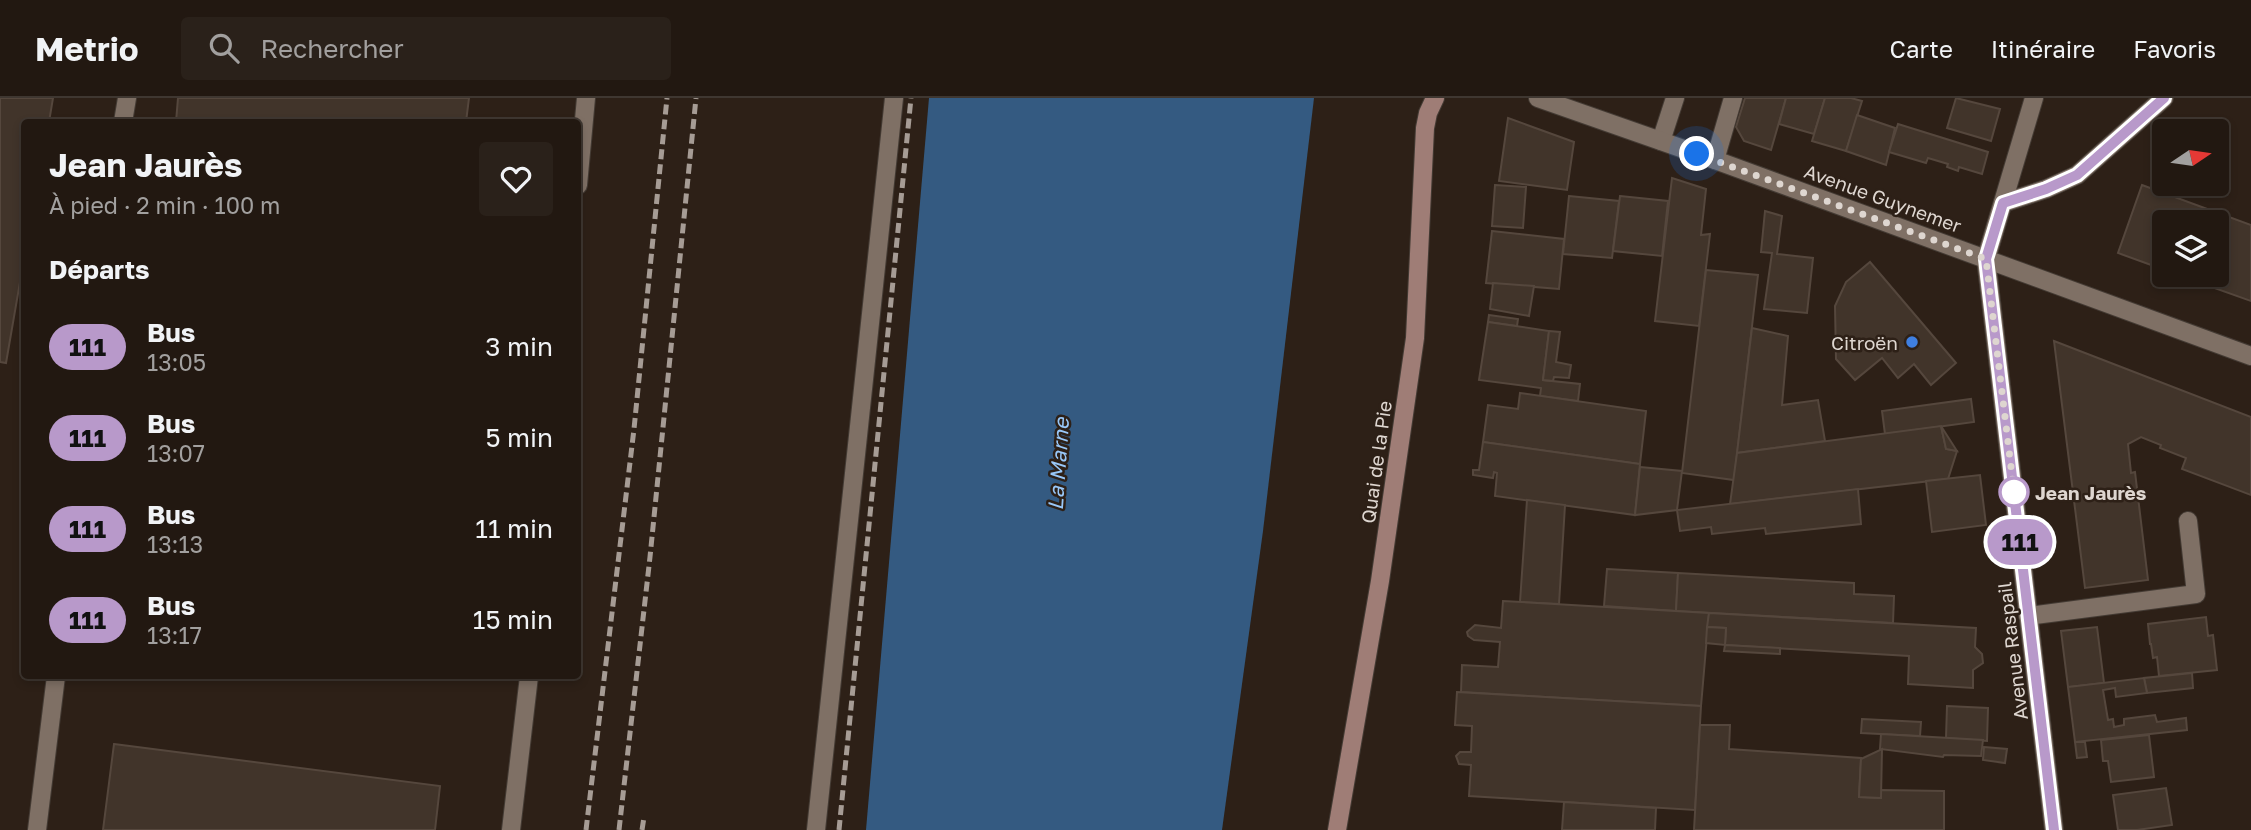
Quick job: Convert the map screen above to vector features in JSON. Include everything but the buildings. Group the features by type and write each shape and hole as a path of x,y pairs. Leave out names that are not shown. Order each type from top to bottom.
{"street":[{"path":"124,119 127,98"},
{"path":"581,152 586,98"},
{"path":"816,830 894,98"},
{"name":"Quai de la Pie","path":"1338,830 1380,581 1415,338 1425,128 1435,98"},
{"name":"Avenue Guynemer","path":"1538,98 2251,356"},
{"path":"1661,141 1675,98"},
{"path":"1715,160 1733,98"},
{"path":"1986,259 2034,98"},
{"path":"2003,203 2046,189 2077,175 2164,98"},
{"name":"Avenue Raspail","path":"1986,259 2054,830"},
{"path":"2028,616 2196,594 2188,520"},
{"path":"37,830 56,679"},
{"path":"512,830 529,679"}],"water":[{"name":"La Marne","path":"929,98 1314,98 1263,531 1222,830 866,830"}],"railway":[{"path":"586,830 634,429 667,98"},
{"path":"619,830 650,557 696,98"},
{"path":"839,830 911,98"},
{"path":"642,830 644,817"}],"bus line":[{"name":"111","path":"2054,830 1986,259 2003,203 2046,189 2077,175 2164,98"}],"place":[{"name":"Citroën","path":"1912,342"},
{"name":"Jean Jaurès","path":"2014,492"}],"route":[{"path":"1697,154 1986,259 2014,492"}]}
